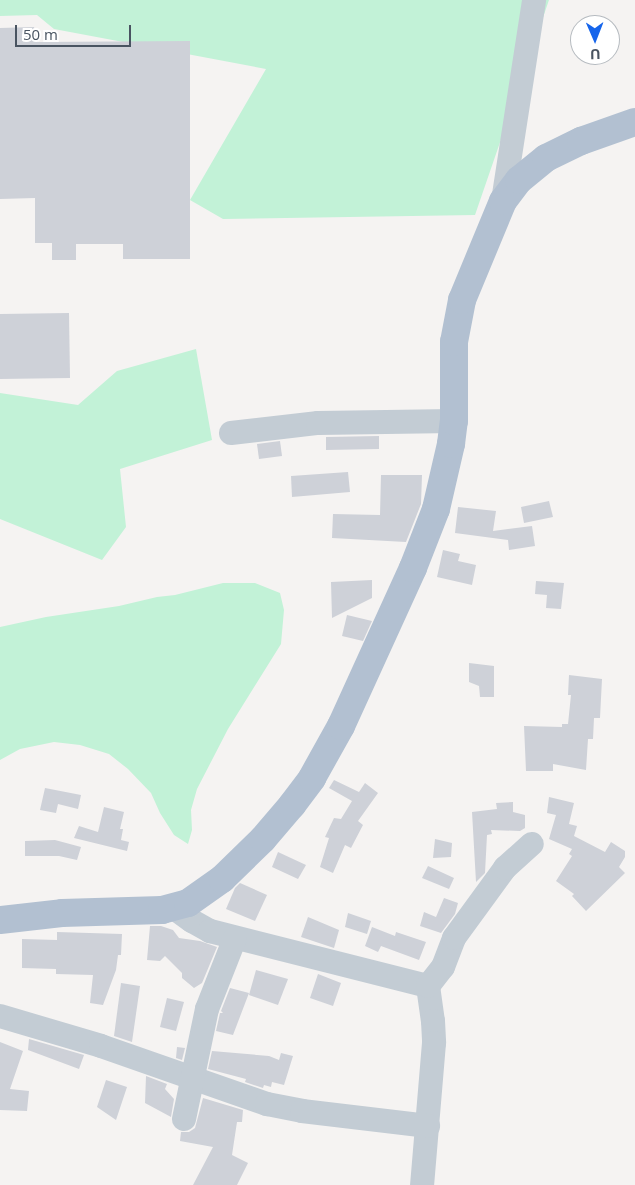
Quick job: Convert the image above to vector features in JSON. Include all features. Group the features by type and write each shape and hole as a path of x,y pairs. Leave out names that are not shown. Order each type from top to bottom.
{"main road":[{"path":"0,920 62,914 174,908 188,903 227,874 263,839 292,805 312,778 341,726 413,568 436,509 448,460 454,421 454,342 462,300 503,201 519,180 546,158 573,144 635,122"}],"street":[{"path":"503,201 534,0"},
{"path":"230,433 318,423 454,421"},
{"path":"422,1185 434,1043 428,986 443,967 454,938 505,868 532,844"},
{"path":"174,908 192,921 210,930 236,938 428,986"},
{"path":"184,1119 207,1009 236,938"},
{"path":"0,1016 101,1046 284,1109 428,1126"}],"green space":[{"path":"0,0 549,0 475,215 223,219 190,200 266,69 54,29 37,15 0,16"},
{"path":"196,349 212,440 120,469 126,527 102,560 0,519 0,393 78,405 117,371"},
{"path":"223,583 255,583 280,593 284,610 281,644 228,729 197,789 191,810 192,830 188,844 174,835 160,813 151,793 128,769 109,754 80,745 54,742 20,749 0,760 0,627 46,617 175,595"}],"building":[{"path":"34,27 38,42 190,41 190,259 123,259 123,244 76,244 76,260 52,260 52,243 35,243 35,198 0,199 0,28"},
{"path":"69,313 70,378 0,379 0,314"},
{"path":"379,436 379,449 326,450 326,437"},
{"path":"280,441 282,456 259,459 257,444"},
{"path":"348,472 350,492 292,497 291,476"},
{"path":"381,475 422,475 421,504 406,542 332,538 333,514 380,515"},
{"path":"549,501 553,517 524,523 521,507"},
{"path":"458,507 496,511 493,531 532,526 535,546 509,550 508,540 455,533"},
{"path":"443,550 460,554 458,561 476,565 472,585 437,577"},
{"path":"372,580 372,598 332,618 331,582"},
{"path":"536,581 564,583 561,609 546,608 547,595 535,594"},
{"path":"347,615 372,621 363,641 342,636"},
{"path":"469,663 494,666 494,697 480,697 479,686 469,682"},
{"path":"569,675 602,679 600,718 594,718 593,739 588,739 586,770 553,764 553,771 526,771 524,726 562,727 562,724 568,724 571,695 568,695"},
{"path":"334,780 359,792 365,783 378,793 358,821 363,825 351,848 345,845 333,873 320,867 329,838 325,837 334,818 341,819 352,801 329,788"},
{"path":"45,788 81,795 78,809 58,804 56,813 40,810"},
{"path":"549,797 574,803 569,824 577,826 574,836 605,852 611,842 625,851 625,857 619,867 625,873 586,911 572,896 574,894 556,881 572,856 569,854 572,849 549,839 556,815 547,813"},
{"path":"513,802 513,812 525,815 525,828 520,831 491,830 492,834 487,835 485,873 476,882 472,812 497,809 496,803"},
{"path":"104,807 124,812 120,829 123,829 121,840 129,842 127,851 74,838 79,826 98,832"},
{"path":"435,839 452,843 451,857 433,858"},
{"path":"55,840 81,847 77,860 59,856 25,856 25,841"},
{"path":"278,852 306,865 298,879 272,867"},
{"path":"428,866 454,878 449,889 422,878"},
{"path":"240,883 267,895 255,921 226,909 235,888"},
{"path":"444,898 458,903 455,914 441,933 420,926 424,912 436,917"},
{"path":"348,913 371,921 367,934 345,927"},
{"path":"308,917 339,930 334,948 301,937"},
{"path":"150,926 161,926 173,930 179,938 200,941 217,947 202,983 194,988 182,978 182,973 165,956 160,961 147,960"},
{"path":"372,927 395,936 396,932 426,942 419,960 381,946 378,952 365,946"},
{"path":"57,932 122,934 121,955 118,955 116,970 103,1005 90,1003 93,975 56,974 56,969 22,968 22,939 57,940"},
{"path":"256,970 288,979 278,1005 249,995"},
{"path":"318,974 341,983 333,1006 310,998"},
{"path":"121,983 140,986 132,1042 114,1036"},
{"path":"230,988 249,993 233,1035 216,1031 220,1013 223,1013 221,1011"},
{"path":"167,998 184,1002 176,1031 160,1027"},
{"path":"29,1039 84,1055 79,1069 28,1050"},
{"path":"0,1042 23,1051 10,1089 29,1091 27,1111 0,1110"},
{"path":"177,1047 185,1048 182,1060 176,1058"},
{"path":"212,1051 269,1056 279,1060 281,1053 293,1056 284,1085 272,1082 271,1087 264,1085 263,1088 245,1082 246,1079 208,1069"},
{"path":"146,1076 167,1084 165,1089 174,1099 171,1117 145,1103"},
{"path":"106,1080 127,1087 116,1120 97,1107"},
{"path":"203,1098 243,1110 242,1122 237,1122 232,1155 248,1163 237,1185 193,1185 213,1147 180,1141 181,1132 189,1132 195,1128"}]}
